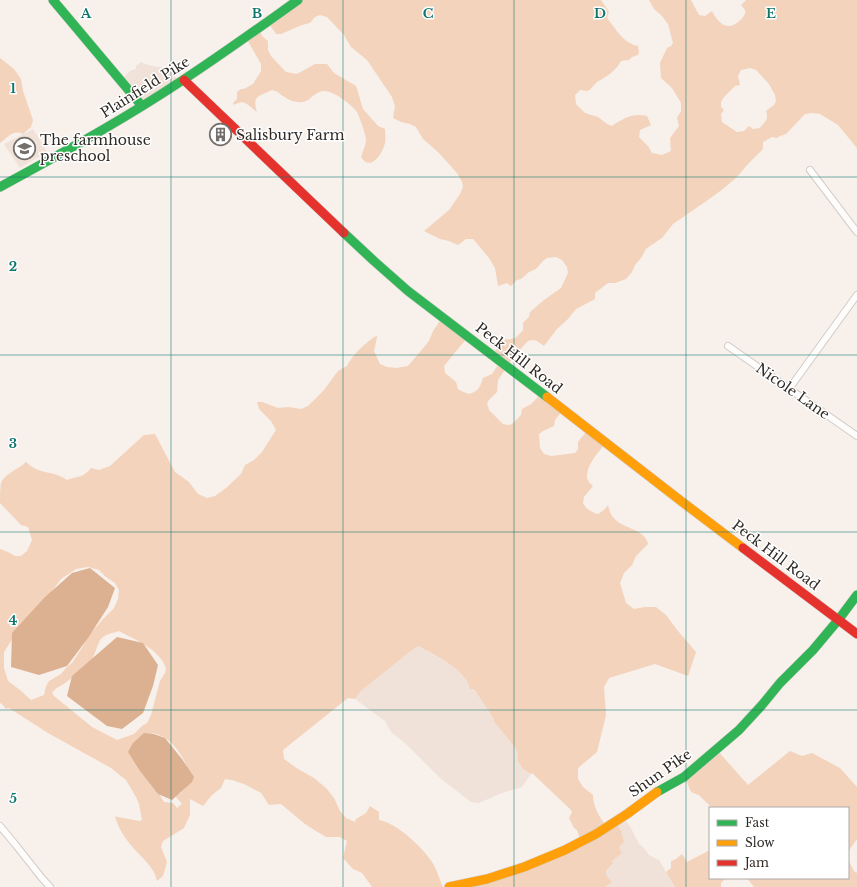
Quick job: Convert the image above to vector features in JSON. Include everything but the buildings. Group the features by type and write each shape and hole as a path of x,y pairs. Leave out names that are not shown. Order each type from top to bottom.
{"street":[{"path":"53,0 142,106"},
{"name":"Plainfield Pike","path":"0,187 66,151 184,80 298,0"},
{"name":"Peck Hill Road","path":"184,80 374,261 408,291 857,634"},
{"path":"810,170 857,232"},
{"path":"789,389 857,295"},
{"name":"Nicole Lane","path":"728,346 857,436"},
{"name":"Shun Pike","path":"448,887 495,876 524,867 565,850 596,834 627,814 655,793 684,777 739,730 780,683 813,650 839,620 857,595"},
{"path":"0,826 50,887"}],"shaded area":[{"path":"296,0 601,0 609,12 607,18 624,39 638,46 639,52 638,55 629,60 621,61 614,71 597,82 588,91 580,90 575,95 576,104 585,113 598,117 612,126 629,117 637,115 647,116 651,125 640,130 639,137 648,146 652,153 662,155 671,151 670,138 679,126 677,118 681,111 681,103 672,88 661,78 660,63 667,48 673,43 668,24 654,9 649,0 691,0 699,15 705,16 712,11 721,23 725,26 731,26 737,23 744,16 745,10 741,5 746,0 857,0 857,148 838,125 820,114 812,113 805,114 786,134 777,138 772,137 763,142 762,150 737,177 723,189 673,224 662,238 646,249 626,279 615,283 608,283 595,293 595,299 576,309 557,329 544,346 537,341 528,341 514,356 498,380 497,392 487,403 489,410 503,424 508,425 512,424 521,415 522,409 531,404 541,394 563,410 555,420 554,426 539,434 540,448 544,454 551,456 575,453 578,449 578,442 587,431 605,444 588,468 587,478 593,486 584,497 583,503 589,510 598,514 608,505 611,514 617,521 638,532 646,539 648,544 636,556 632,565 624,573 620,583 626,603 634,609 656,607 666,615 696,652 688,676 655,664 609,678 604,687 606,715 597,752 578,768 578,779 583,787 593,795 595,807 606,826 615,822 621,831 624,842 619,847 622,853 612,861 613,864 606,871 606,875 612,882 605,887 451,887 489,879 581,842 577,830 574,828 569,818 572,812 570,809 532,773 531,774 522,768 518,761 517,750 494,722 494,719 474,689 470,689 468,682 457,670 419,646 361,691 355,699 348,698 283,750 284,759 314,778 326,788 346,818 355,822 356,819 366,813 370,806 379,812 379,820 386,822 408,836 432,862 443,887 372,887 362,873 353,869 343,858 347,841 340,837 326,837 305,824 281,804 269,805 261,793 244,784 225,779 221,788 212,795 203,806 190,799 190,815 184,828 163,841 161,847 167,862 163,876 157,881 153,870 127,840 116,821 115,816 139,821 142,820 139,804 126,780 111,768 48,733 9,708 6,709 0,703 0,549 15,556 21,556 27,551 32,540 28,527 21,525 0,503 1,483 8,474 26,462 36,469 57,475 67,480 83,475 91,468 99,470 110,466 144,435 155,434 175,472 189,482 198,494 207,498 215,496 241,474 245,465 254,460 262,452 276,430 271,421 259,409 257,402 262,402 278,408 289,407 301,409 308,406 324,390 338,371 347,366 360,349 376,336 374,351 380,364 387,367 396,368 408,366 429,341 433,331 442,318 467,338 444,366 445,373 456,382 458,389 461,391 469,394 475,392 479,388 483,378 492,374 500,362 493,353 506,339 516,338 523,330 523,323 529,317 530,312 561,288 568,273 567,267 562,260 556,257 547,258 536,269 517,280 511,286 507,283 498,286 495,268 489,258 473,239 466,239 458,245 440,239 424,231 449,210 460,194 463,187 457,173 438,152 423,139 416,127 393,118 395,106 392,97 367,60 351,47 344,35 327,17 320,15 315,17 310,23 281,34 276,34 267,21","holes":["750,68 756,70 769,84 775,95 776,101 774,105 766,111 767,118 760,128 753,129 749,126 744,131 737,132 722,122 721,114 724,110 721,107 721,102 735,86 740,85 738,76 741,70","88,567 99,570 115,583 119,590 118,599 114,608 89,635 72,663 61,674 49,681 44,695 31,700 8,681 4,668 4,652 13,638 61,579 76,569","119,631 133,638 153,650 163,661 166,668 160,681 151,715 147,723 134,734 117,740 92,727 54,696 52,692 75,676 92,659 98,643 107,635","153,733 161,736 171,742 183,759 187,767 188,776 183,791 176,797 182,804 177,808 173,803 164,802 157,790 140,738"]},
{"path":"257,27 263,37 268,41 268,50 271,56 286,72 297,74 315,64 327,64 334,73 356,86 363,109 378,126 385,129 385,143 382,151 376,159 369,163 361,157 366,139 358,114 347,102 333,93 324,91 320,92 306,101 299,102 290,100 272,90 257,97 255,102 257,112 249,105 241,102 234,105 233,103 237,99 237,92 253,84 261,71 261,64 245,36"},
{"path":"0,58 14,69 21,79 23,91 33,120 31,127 23,134 16,132 13,133 0,143"},
{"path":"141,62 148,65 165,68 179,81 143,103 123,78 130,71 136,69 136,66"},
{"name":"The farmhouse preschool","path":"33,129 47,152 20,168 4,144"},
{"path":"90,568 115,588 108,607 88,638 67,666 39,675 11,667 12,633 44,598 72,573"},
{"path":"117,637 143,643 158,665 153,686 143,713 122,729 107,726 67,696 72,676"},
{"path":"419,646 452,666 462,674 474,689 494,719 494,722 517,750 518,761 522,768 531,774 522,787 502,793 479,803 471,802 440,778 406,744 391,732 385,721 355,699 361,691"},
{"path":"144,733 154,734 165,738 194,777 192,782 172,800 158,794 140,771 128,752 133,743"},
{"path":"717,750 748,785 790,751 802,756 812,753 840,768 857,787 857,839 849,851 849,807 711,807 699,795 690,790 685,777"},
{"path":"623,817 631,828 639,844 649,855 659,860 675,887 605,887 606,871 613,865 612,861 619,847 615,822"},
{"path":"709,851 709,879 725,879 721,883 721,887 675,887 666,872 671,868 671,861 682,854 687,862"},
{"path":"849,862 854,871 857,873 857,887 754,887 748,879 849,879"}],"traffic: fast":[{"path":"53,0 142,106"},
{"path":"0,187 82,142 143,106 214,59 298,0"},
{"path":"344,233 408,291 547,397"},
{"path":"657,792 684,777 739,730 780,683 813,650 857,595"}],"traffic: slow":[{"path":"547,397 743,548"},
{"path":"449,887 487,879 524,867 565,850 596,834 657,792"}],"traffic: jam":[{"path":"184,80 344,233"},
{"path":"743,548 857,634"}],"place":[{"name":"Salisbury Farm","path":"220,135"},
{"name":"The farmhouse preschool","path":"25,148"}]}
